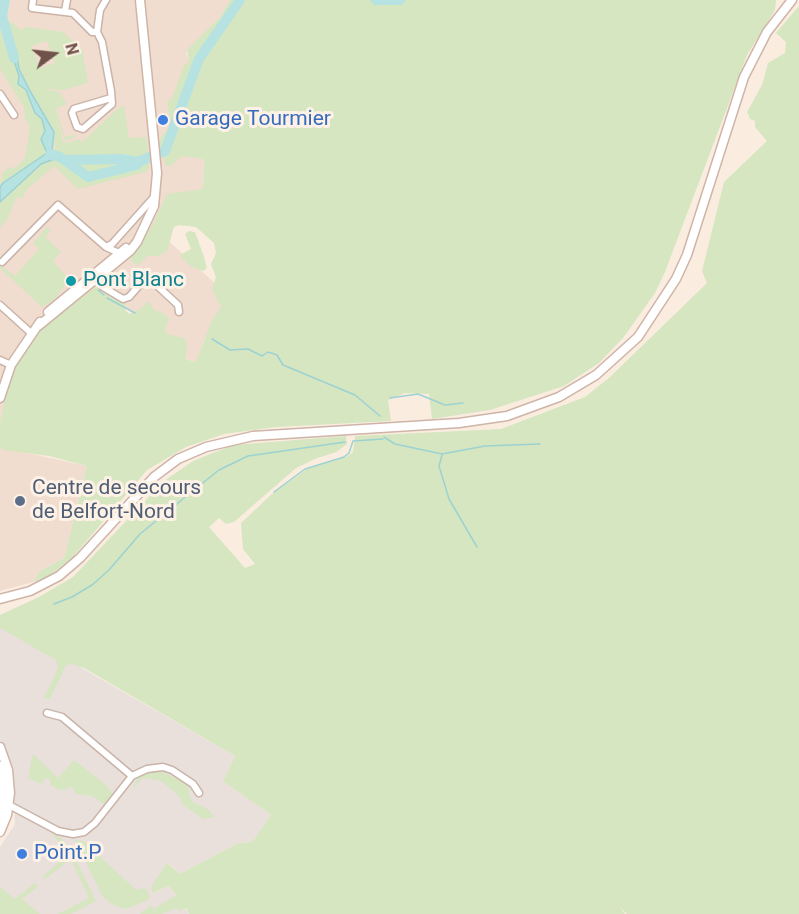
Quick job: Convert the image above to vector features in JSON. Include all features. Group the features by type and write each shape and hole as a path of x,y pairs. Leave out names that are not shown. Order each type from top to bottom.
{"main road":[{"path":"34,330 130,250 147,223 157,194 140,0"},
{"path":"2,601 59,576 80,558 154,477 178,459 206,447 253,436 459,423 507,416 559,398 596,375 638,337 676,279 687,255 744,77 767,32 792,0"},
{"path":"0,398 11,365 34,330 64,297 140,235"},
{"path":"0,747 8,770 7,814 0,831"},
{"path":"0,766 7,814"}],"street":[{"path":"33,0 32,8 73,13 92,32 97,32"},
{"path":"65,11 67,0"},
{"path":"106,0 100,10 97,32 103,48 111,98 110,106 83,129 77,127 72,114 74,109 111,98"},
{"path":"0,94 14,115"},
{"path":"106,247 112,244 157,194"},
{"path":"2,262 58,204 106,247 113,257"},
{"path":"99,278 113,257"},
{"path":"113,257 95,275 109,290 119,297 126,298 143,281 150,279 178,305 179,312"},
{"path":"0,305 34,330"},
{"path":"0,360 11,365"},
{"path":"47,713 62,717 132,776"},
{"path":"0,757 6,782 7,814"},
{"path":"7,814 22,814 69,834 84,832 95,823 132,776 147,769 163,767 172,770 193,784 199,793"},
{"path":"7,814 22,814"}],"shaded area":[{"path":"0,0 230,0 220,17 186,53 190,62 195,155 204,159 203,190 152,226 229,296 204,340 197,362 185,359 170,342 97,286 0,423"},
{"path":"0,447 87,466 64,558 40,571 33,582 0,591"},
{"path":"0,621 235,756 223,781 271,815 252,842 238,843 180,874 168,863 154,893 169,886 189,914 0,914 0,847 15,824 13,778 9,759 0,740"}],"green space":[{"path":"230,0 776,0 775,10 747,55 655,293 623,338 599,363 564,386 490,410 432,419 429,394 405,393 388,400 391,421 276,427 224,434 186,447 147,470 73,557 47,578 33,582 40,571 64,558 87,466 49,456 3,450 0,447 0,423 5,398 18,361 39,331 97,286 126,302 125,310 129,314 140,309 148,301 156,312 158,310 169,318 165,330 167,334 184,338 188,347 185,359 196,362 212,320 221,307 212,289 216,277 211,264 216,253 214,243 196,227 179,225 174,227 167,251 159,256 147,256 137,266 129,258 152,226 167,194 203,189 204,159 182,156 169,167 164,162 164,155 170,149 172,142 167,140 159,149 160,139 171,124 167,102 172,98 184,65 189,62 187,50 220,17"},
{"path":"799,6 799,914 627,914 620,907 625,914 189,914 186,908 180,911 177,908 162,914 140,914 151,905 154,909 176,895 169,886 153,893 151,887 167,863 180,874 238,843 252,842 271,815 223,781 235,756 84,668 72,664 66,665 50,699 44,697 58,667 56,660 0,628 0,615 39,597 73,577 164,481 193,461 233,445 346,436 347,444 336,452 296,468 234,522 226,524 219,518 209,527 245,568 255,564 243,549 241,523 272,494 307,469 346,457 353,452 355,436 501,429 585,397 610,377 707,283 702,271 724,182 767,141 755,127 755,121 750,119 747,112 762,85 768,63 785,53 786,42 776,33"},
{"path":"0,14 6,16 7,23 13,23 20,30 27,27 63,32 82,49 88,83 63,90 45,89 59,92 67,104 56,109 65,137 76,134 72,139 65,140 55,114 63,141 69,143 78,139 82,142 120,107 124,106 129,138 147,137 149,168 146,172 78,189 54,166 27,189 22,198 16,198 8,218 0,228 0,202 41,164 57,158 58,154 55,154 54,131 30,91 10,46 22,88 26,90 35,113 42,119 45,131 41,139 47,154 0,187 2,173 10,167 15,168 25,158 30,126 25,119 24,107 0,69","holes":["47,41 55,63 40,68 31,46"]},
{"path":"47,227 51,231 45,237 61,252 53,261 69,280 54,300 42,307 0,268 2,266 15,276 39,249 33,243"},
{"path":"189,231 195,232 203,254 207,268 203,271 191,267 180,255 191,249 185,234"},
{"path":"33,754 58,778 74,760 107,786 112,793 112,798 104,804 92,796 76,794 71,786 66,790 59,790 50,785 50,779 45,778 42,784 28,778"},
{"path":"147,772 163,772 182,781 188,786 193,802 209,810 214,817 203,819 182,804 180,797 160,780 143,778 132,789 137,779"},
{"path":"51,833 61,838 71,850 96,901 71,914 58,914 89,898 71,859 45,879 43,876 69,854"},
{"path":"75,840 83,841 136,890 145,888 150,896 148,900 126,909 115,906 103,897"},
{"path":"35,883 38,886 22,899 40,914 0,914 0,887 15,899"}],"water":[{"path":"9,46 16,49 19,69 54,132 52,150 59,154 57,158 41,164 0,202 0,187 3,183 47,153 41,139 45,131 42,119 35,113 26,90 18,84 19,76"}],"waterway":[{"path":"5,0 2,16 14,58"},
{"path":"50,154 60,157 88,177 137,165 138,162 165,151 199,59 240,0"},
{"path":"376,0 400,0"},
{"path":"66,160 121,159 138,162"},
{"path":"98,290 104,295"},
{"path":"107,298 135,313"},
{"path":"212,339 230,350 248,349 262,356 268,352 277,355 283,365 355,395 380,416"},
{"path":"390,398 418,394 445,405 463,403"},
{"path":"384,437 395,444 442,454 485,446 540,444"},
{"path":"274,492 305,469 344,457 349,453 353,441 383,439"},
{"path":"184,498 219,470 248,456 345,442"},
{"path":"442,455 439,466 449,499 477,547"},
{"path":"54,604 92,585 109,570 140,534 183,499"}],"place":[{"name":"Garage Tourmier","path":"163,120"},
{"name":"Pont Blanc","path":"71,281"},
{"name":"Centre de secours de Belfort-Nord","path":"20,501"},
{"name":"Point.P","path":"22,854"}]}
